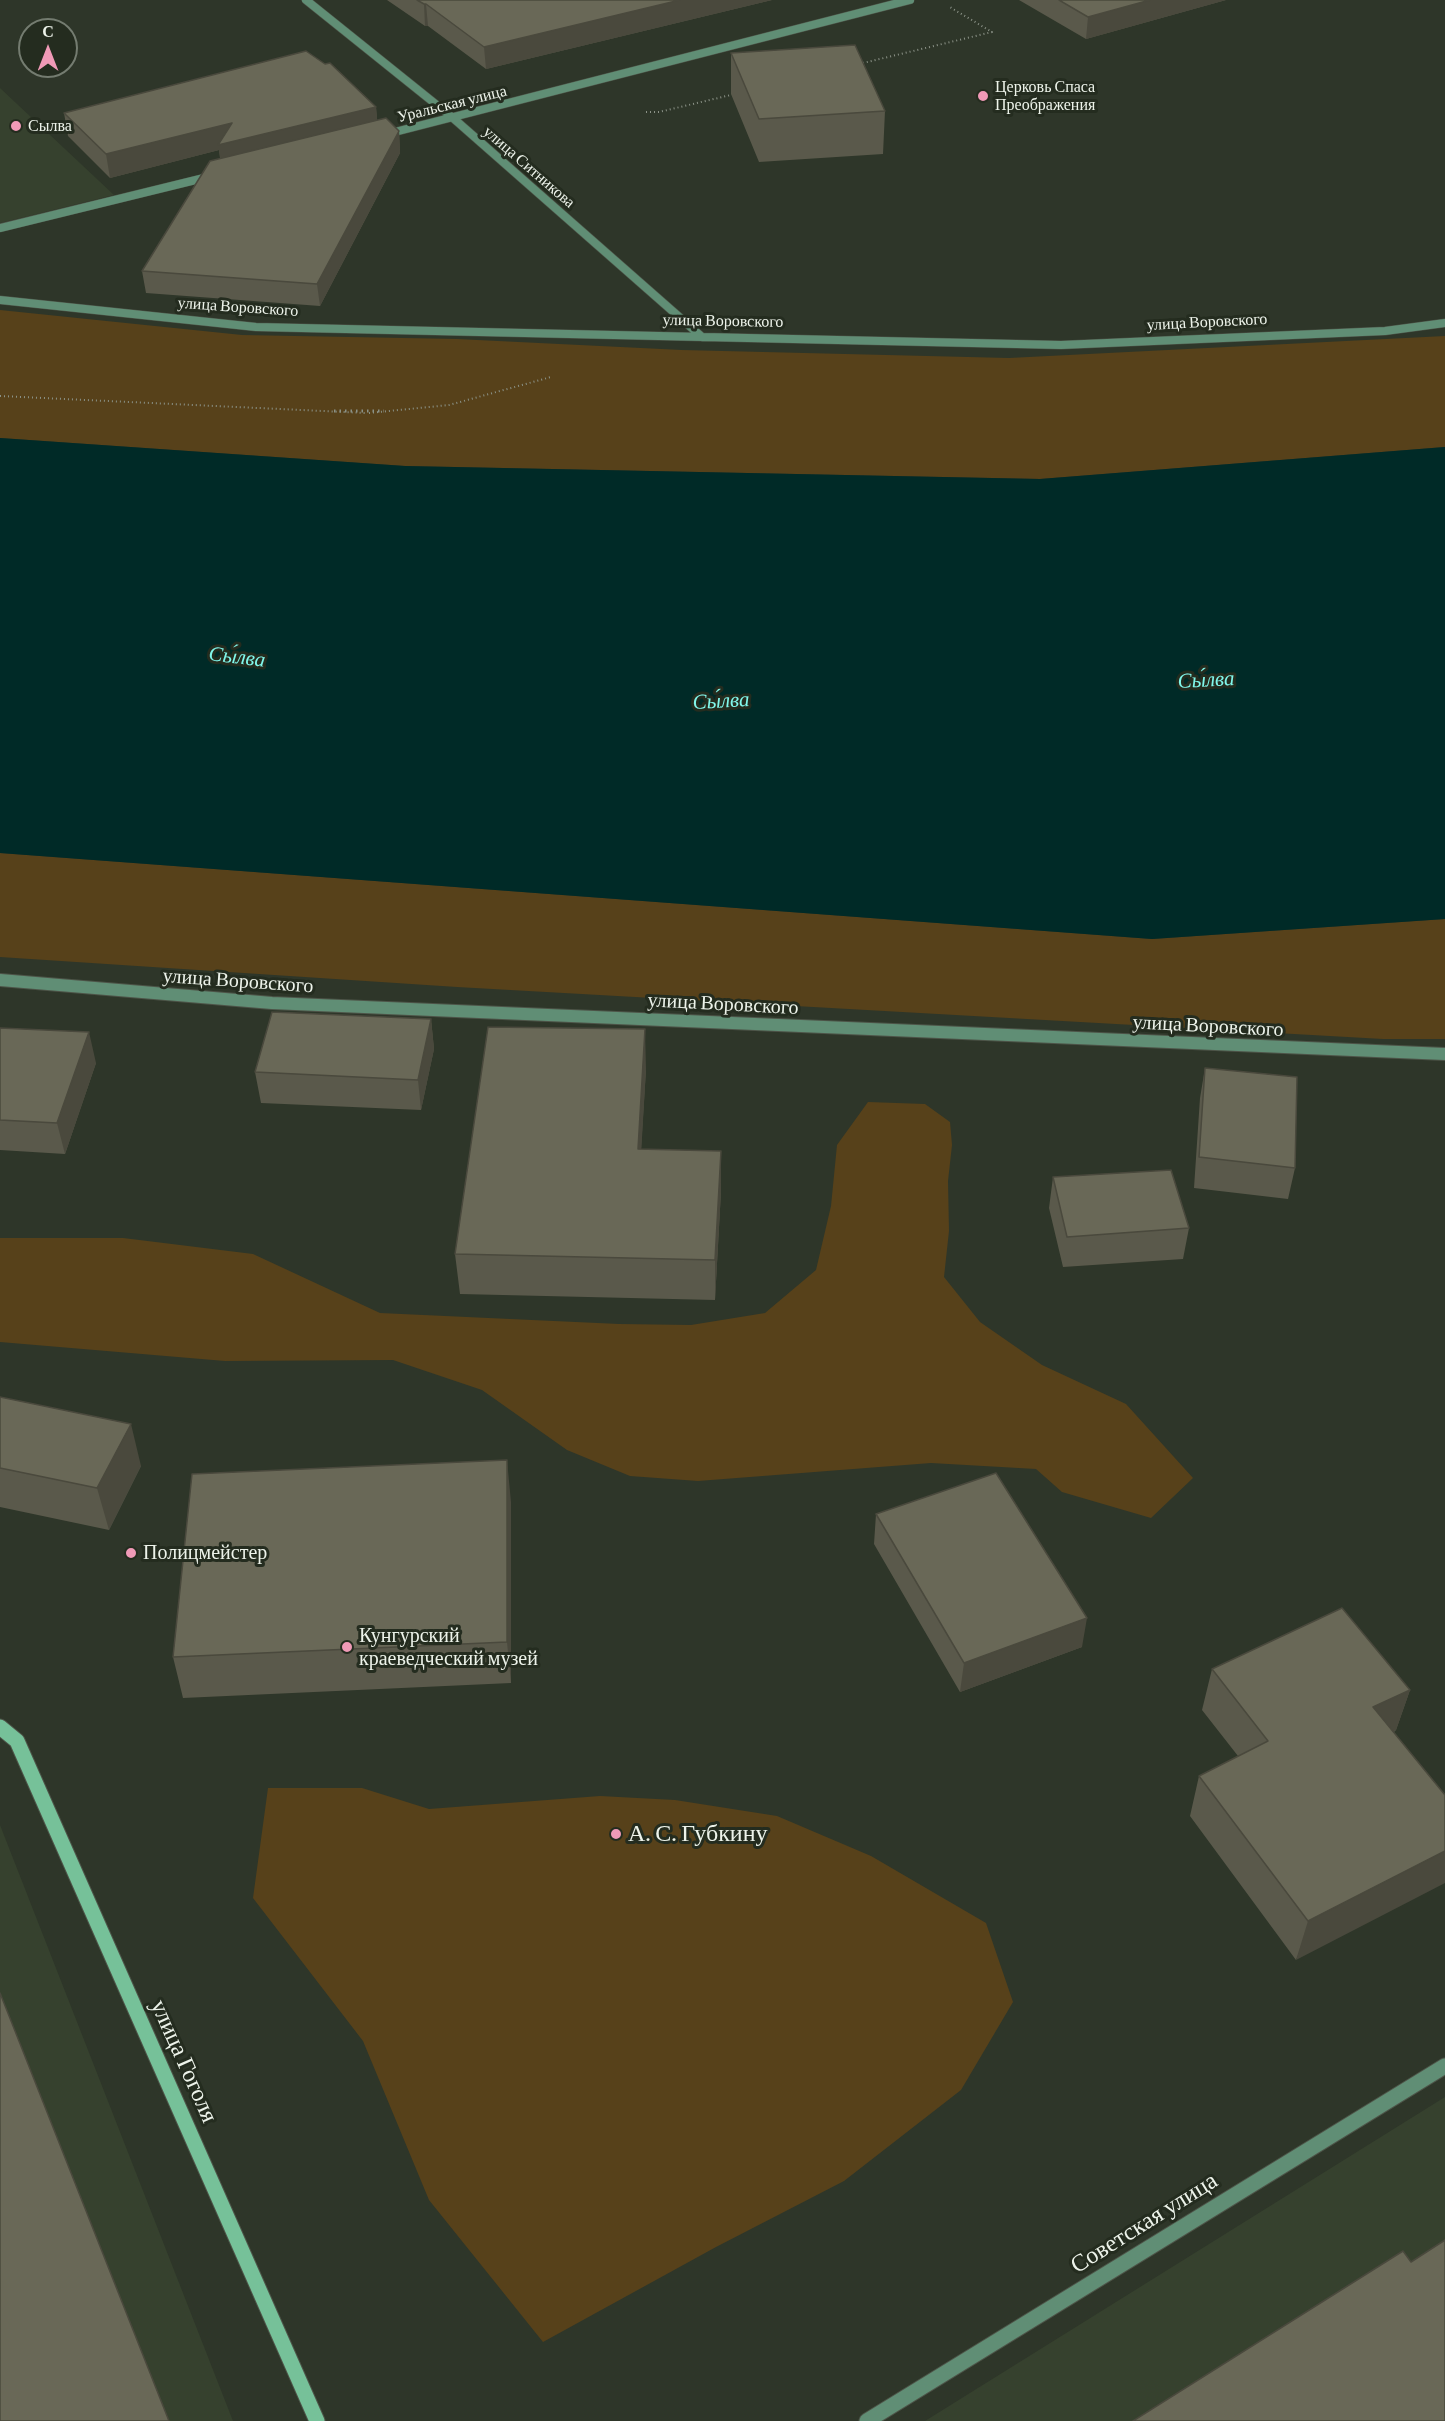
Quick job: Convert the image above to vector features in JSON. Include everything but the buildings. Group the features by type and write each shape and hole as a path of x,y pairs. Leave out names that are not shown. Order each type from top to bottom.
{"street":[{"name":"улица Ситникова","path":"306,0 453,118 702,337"},
{"name":"Уральская улица","path":"372,138 910,0"},
{"path":"0,228 221,174"},
{"name":"улица Воровского","path":"0,300 256,327 1061,345 1385,331 1445,323"},
{"name":"улица Воровского","path":"0,980 272,1003 1445,1054"},
{"name":"улица Гоголя","path":"0,1726 17,1741 317,2421"},
{"name":"Советская улица","path":"867,2421 1445,2066"}],"path":[{"path":"0,396 368,413 449,405 558,374"}],"shaded area":[{"path":"0,88 114,195 0,223"},
{"path":"0,310 242,335 457,339 682,350 1009,358 1445,336 1445,447 1040,479 405,466 0,438"},
{"path":"0,853 1152,939 1445,919 1445,1039 1383,1039 457,987 0,957"},
{"path":"868,1102 925,1104 950,1122 952,1145 948,1181 949,1231 944,1277 980,1322 1042,1365 1126,1404 1193,1478 1151,1518 1062,1492 1036,1469 931,1463 698,1481 630,1476 567,1450 482,1390 393,1360 225,1361 0,1342 0,1238 123,1238 253,1254 380,1313 691,1325 765,1313 816,1270 831,1206 837,1145"},
{"path":"268,1788 362,1788 429,1809 600,1796 675,1800 777,1816 871,1856 986,1923 1013,2002 961,2090 844,2181 716,2247 543,2342 429,2200 363,2041 253,1898"},
{"path":"0,1825 233,2421 0,2421"},
{"path":"1445,2097 1445,2421 925,2421"}],"water":[{"name":"Сы́лва","path":"0,438 405,466 1040,479 1445,447 1445,919 1152,939 0,853"}],"place":[{"name":"Церковь Спаса Преображения","path":"983,96"},
{"name":"Сылва","path":"16,126"},
{"name":"Полицмейстер","path":"131,1553"},
{"name":"Кунгурский краеведческий музей","path":"347,1647"},
{"name":"А. С. Губкину","path":"616,1834"}]}
